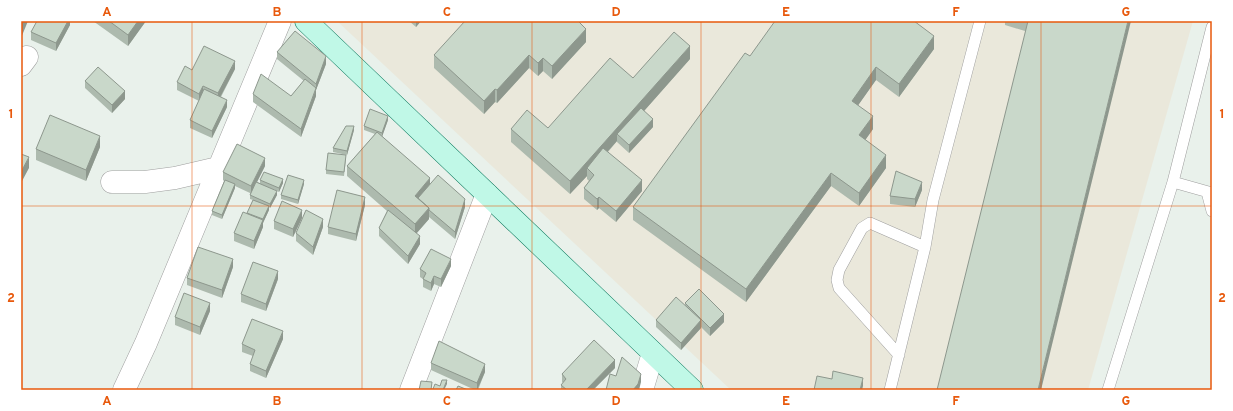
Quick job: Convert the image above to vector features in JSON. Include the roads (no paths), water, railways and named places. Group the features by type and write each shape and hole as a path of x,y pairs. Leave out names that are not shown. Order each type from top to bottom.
{"street":[{"path":"124,390 146,343 280,21"},
{"path":"306,21 692,390"},
{"path":"112,182 145,182 175,178 218,168"},
{"path":"411,390 487,194"},
{"path":"642,390 653,353"}],"lane":[{"path":"890,390 925,247 933,200 980,21"},
{"path":"1108,390 1173,182 1212,27"},
{"path":"1173,182 1209,193 1212,211"},
{"path":"899,355 839,288 837,280 839,270 862,228 870,223 925,247"}]}
